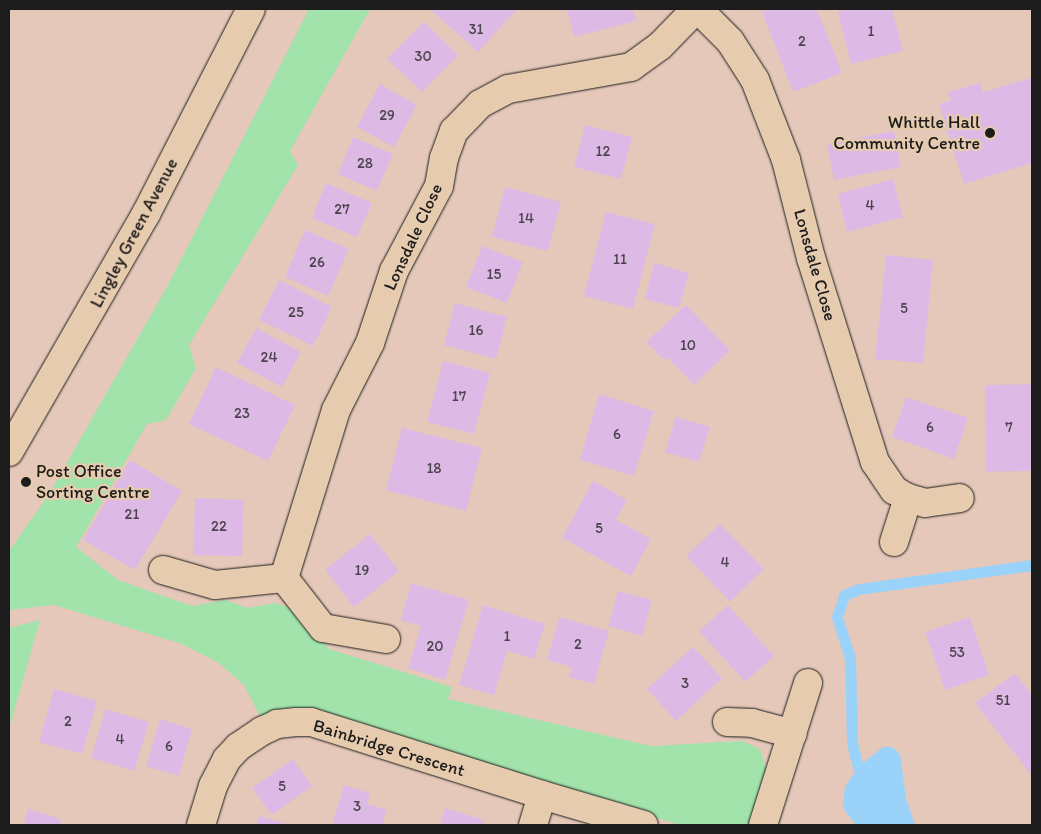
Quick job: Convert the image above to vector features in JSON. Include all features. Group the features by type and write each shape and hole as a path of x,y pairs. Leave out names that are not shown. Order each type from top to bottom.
{"street":[{"name":"Lingley Green Avenue","path":"9,452 141,223 251,9"},
{"name":"Lonsdale Close","path":"284,578 336,410 370,343 394,271 439,186 444,158 454,131 480,104 508,89 631,67 660,46 697,9 730,41 755,80 786,160 811,258 875,462 894,490 908,498 925,503 960,498"},
{"path":"894,542 908,498"},
{"path":"163,570 215,585 284,578 323,628 386,639"},
{"path":"763,825 808,683"},
{"name":"Bainbridge Crescent","path":"201,825 219,772 232,753 262,731 277,724 296,722 311,722 542,796 644,825"},
{"path":"727,722 752,723 793,734"},
{"path":"533,825 542,796"}],"green space":[{"path":"309,9 370,9 290,151 298,165 189,345 196,368 166,420 147,424 76,547 118,580 192,606 225,600 248,608 275,603 293,609 308,620 329,649 452,687 448,699 651,746 742,741 760,749 770,781 753,825 680,825 298,709 260,716 244,685 219,663 182,644 54,605 9,610 9,551 49,494 168,285"},
{"path":"40,620 9,729 9,628"}],"water":[{"path":"883,747 892,747 900,754 906,798 915,825 856,825 843,808 845,787 858,767"}],"building":[{"path":"430,9 517,9 478,52"},
{"path":"567,9 633,9 636,21 574,37"},
{"path":"770,9 817,9 842,73 793,92 762,12"},
{"path":"851,9 892,9 903,51 851,64 838,12"},
{"path":"424,22 458,55 422,92 387,59"},
{"name":"Whittle Hall Community Centre","path":"1031,78 1032,163 964,184 939,104 951,100 948,92 980,83 983,92"},
{"path":"380,84 417,105 394,147 357,127"},
{"path":"585,125 632,137 621,179 574,167"},
{"path":"894,131 901,167 834,180 827,144"},
{"path":"353,137 393,154 377,191 338,174"},
{"path":"893,179 903,217 847,232 838,194"},
{"path":"326,183 372,203 357,237 312,218"},
{"path":"505,187 561,202 548,251 492,237"},
{"path":"606,212 655,224 633,309 584,296"},
{"path":"305,230 349,249 328,296 285,277"},
{"path":"482,246 523,262 507,303 466,287"},
{"path":"886,255 933,260 923,363 875,359"},
{"path":"654,263 689,273 679,308 645,299"},
{"path":"279,280 332,307 313,346 259,320"},
{"path":"455,303 507,317 496,359 444,345"},
{"path":"686,305 730,350 694,385 667,357 664,360 646,342"},
{"path":"256,328 301,352 282,387 237,363"},
{"path":"443,361 490,373 474,434 427,422"},
{"path":"216,367 295,405 268,461 189,424"},
{"path":"1032,384 1032,471 986,472 985,385"},
{"path":"599,394 654,411 634,476 580,460"},
{"path":"906,397 968,418 954,459 892,437"},
{"path":"676,417 710,427 699,462 665,452"},
{"path":"402,428 482,448 466,511 386,490"},
{"path":"130,460 182,491 135,570 83,540"},
{"path":"593,481 627,500 616,520 651,539 631,576 562,538"},
{"path":"195,498 244,500 242,556 193,555"},
{"path":"720,524 764,569 730,602 686,556"},
{"path":"370,534 399,571 354,607 325,570"},
{"path":"411,583 469,600 445,680 408,668 421,626 401,620"},
{"path":"618,591 652,600 642,636 608,626"},
{"path":"483,605 545,624 534,659 507,651 494,695 459,685"},
{"path":"728,605 774,656 745,682 699,631"},
{"path":"559,617 609,631 594,684 569,677 572,667 547,660"},
{"path":"970,617 989,675 945,690 925,632"},
{"path":"693,647 722,678 676,721 647,689"},
{"path":"1015,673 1032,695 1032,776 975,703"},
{"path":"54,689 97,701 82,754 39,742"},
{"path":"105,709 149,722 134,771 91,758"},
{"path":"160,719 192,729 179,776 146,766"},
{"path":"293,759 312,786 272,815 252,788"},
{"path":"344,785 370,793 367,804 387,810 382,825 332,825"},
{"path":"445,808 484,820 482,825 440,825"},
{"path":"28,809 61,819 60,825 24,825"},
{"path":"259,816 290,825 256,825"}],"waterway":[{"path":"858,767 852,743 850,658 837,617 844,595 859,589 1032,565"}],"place":[{"name":"Whittle Hall Community Centre","path":"990,133"},
{"name":"Post Office Sorting Centre","path":"26,482"}]}
